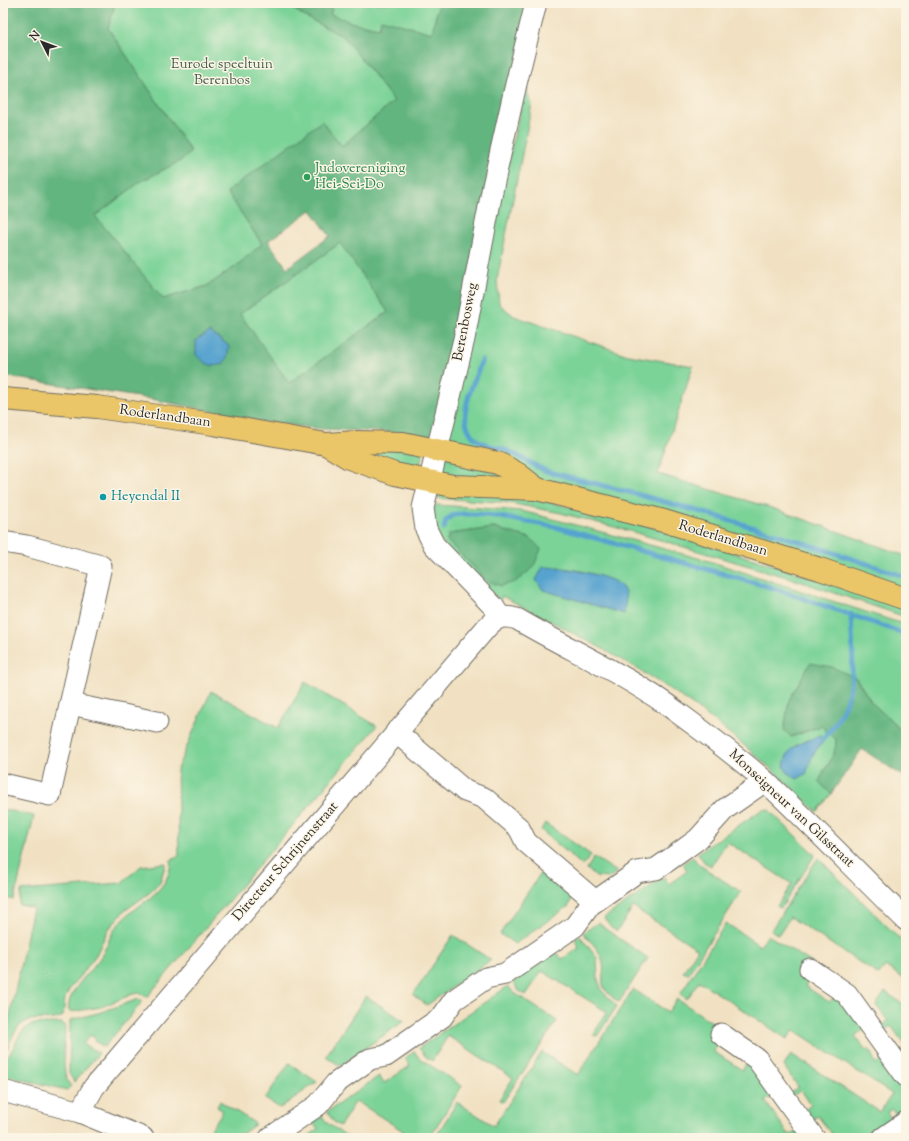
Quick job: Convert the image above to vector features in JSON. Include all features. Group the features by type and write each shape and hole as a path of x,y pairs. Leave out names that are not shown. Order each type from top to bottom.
{"main road":[{"name":"Roderlandbaan","path":"3,399 97,407 213,424 326,444 386,442 437,449 498,463 518,474 537,489"},
{"name":"Roderlandbaan","path":"326,444 349,458 370,466 428,481 453,486 537,489 664,521 820,569 906,599"}],"street":[{"name":"Berenbosweg","path":"500,617 493,606 439,551 426,529 423,508 428,481 464,339 472,289 496,171 536,3"},
{"path":"3,542 41,549 101,566 50,795 3,784"},
{"name":"Monseigneur van Gilsstraat","path":"500,617 508,616 516,619 634,684 664,703 713,738 765,781 828,840 906,920"},
{"name":"Directeur Schrijnenstraat","path":"80,1112 94,1087 396,732 487,627 500,617"},
{"path":"70,704 157,722"},
{"path":"396,732 465,791 484,798 490,803 519,828 526,842 595,901"},
{"path":"270,1138 318,1105 336,1083 370,1059 386,1056 442,1018 454,1000 486,978 505,974 575,926 595,901 637,872 656,869 684,850 698,839 725,809 765,781"},
{"path":"810,970 847,994 906,1076"},
{"path":"721,1034 757,1059 814,1138"},
{"path":"3,1091 80,1112 143,1138"},
{"path":"883,1138 906,1122"},
{"path":"253,1138 266,1138"}],"green space":[{"path":"3,3 115,3 108,28 191,152 180,161 140,182 95,216 163,299 207,286 235,267 262,244 227,192 322,121 342,146 394,101 344,37 304,16 285,3 304,3 315,11 317,5 332,9 330,14 353,23 379,28 381,19 432,33 439,3 532,3 435,440 388,432 322,429 264,422 151,399 3,376","holes":["311,210 330,236 287,268 268,241","340,243 388,312 289,383 240,314"]},
{"name":"Eurode speeltuin Berenbos","path":"115,3 285,3 304,16 344,37 394,101 341,147 322,121 227,192 262,244 235,267 207,286 163,299 95,216 140,182 180,161 191,152 108,28"},
{"path":"304,3 439,3 432,33 382,20 379,28 353,23 330,14 332,10 315,11"},
{"path":"527,80 528,96 532,104 497,280 499,304 514,316 628,355 693,366 658,474 778,510 906,556 906,590 541,481 446,447 472,318"},
{"path":"340,243 388,312 289,383 240,314"},
{"path":"343,447 424,451 417,474"},
{"path":"444,455 523,482 438,478"},
{"path":"435,487 516,494 658,529 906,607 906,617 790,578 633,532 561,513 504,502 432,498"},
{"path":"437,505 522,511 709,561 906,625 906,742 897,726 872,703 856,678 791,737 821,726 836,739 836,753 824,770 819,782 831,794 817,812 758,757 694,706 672,691 613,655 558,625 502,596 500,601 437,537 431,508","holes":["494,528 530,538 488,581 447,541 449,534","557,567 582,571 611,580","820,735 816,751 792,777 786,770 814,738"]},
{"path":"494,528 530,538 541,549 533,568 515,582 501,586 488,581 447,541 449,534"},
{"path":"810,663 832,667 856,678 872,703 897,726 906,742 906,778 862,749 831,794 819,782 834,752 836,739 821,726 791,737 784,730 789,700"},
{"path":"305,682 377,726 147,997 139,993 133,994 101,1007 70,1012 70,999 74,991 100,958 114,930 133,910 158,890 165,882 169,872 171,860 179,856 177,769 211,691 278,728"},
{"path":"3,809 34,816 14,900 3,897 3,830 5,825"},
{"path":"763,809 769,810 815,855 781,908 777,906 792,884 727,842 711,866 704,862 698,853"},
{"path":"545,823 591,855 583,866 541,830"},
{"path":"594,857 617,872 609,878 596,877 587,869"},
{"path":"693,857 698,864 741,892 688,974 683,972 698,949 633,907 617,931 611,928 604,918 664,877 669,884 687,871 683,863"},
{"path":"818,858 906,945 906,980 885,966 879,975 790,917 778,935 771,930"},
{"path":"166,863 160,882 152,891 123,912 108,930 96,955 69,990 65,998 63,1016 53,1019 31,1020 21,1025 15,1032 3,1054 3,1047 33,908 19,905 21,891 121,883 141,866"},
{"path":"542,871 572,897 569,906 515,944 500,934"},
{"path":"599,922 604,928 648,958 619,1002 611,996 603,986 603,966 601,955 583,933"},
{"path":"726,923 760,946 768,935 812,963 811,977 805,986 829,1002 838,996 864,1029 855,1036 866,1050 869,1049 876,1064 885,1058 906,1086 902,1088 906,1097 905,1111 897,1116 892,1109 887,1112 892,1120 865,1138 834,1138 818,1116 809,1122 802,1112 811,1105 801,1090 791,1097 789,1094 798,1087 784,1066 791,1054 880,1112 892,1094 794,1030 787,1039 699,981 687,999 680,994"},
{"path":"453,935 491,960 427,1005 413,995"},
{"path":"580,936 597,958 598,980 602,991 617,1006 597,1036 593,1035 607,1012 542,971 526,995 519,991 513,982 556,952 562,959 579,948 575,939"},
{"path":"508,986 513,992 557,1021 503,1102 499,1100 513,1078 448,1036 432,1061 426,1057 419,1048"},
{"path":"633,989 668,1012 677,999 721,1028 720,1042 713,1051 742,1070 749,1060 774,1095 765,1101 789,1135 799,1129 805,1138 435,1138 457,1102 494,1126 542,1052 578,1075"},
{"path":"885,992 906,1006 906,1046 891,1026 882,1032 879,1028 888,1021 876,1005"},
{"path":"366,996 404,1021 340,1066 326,1056"},
{"path":"139,999 143,1001 104,1047 95,1041 96,1039 90,1035 83,1044 99,1053 74,1082 69,1073 70,1020 98,1013"},
{"path":"40,1023 62,1023 65,1026 65,1075 71,1086 67,1090 3,1075 3,1060 11,1052 24,1029"},
{"path":"414,1051 419,1058 462,1086 429,1138 414,1138 356,1101 340,1126 334,1122 327,1112 379,1076 384,1083 410,1066 405,1058"},
{"path":"289,1063 317,1082 280,1108 265,1099"},
{"path":"220,1101 256,1124 236,1138 205,1138 223,1111 217,1107"},
{"path":"322,1116 327,1123 350,1138 306,1138 318,1129 313,1122"}],"water":[{"path":"210,332 229,346 227,358 223,364 215,366 208,364 196,355 196,340"},
{"path":"543,567 585,572 616,582 622,587 625,593 626,600 624,614 543,590 536,580"},
{"path":"820,735 826,738 813,754 806,774 797,779 788,773 784,766 789,752 797,745"}],"waterway":[{"path":"482,360 470,391 466,414 467,424 471,433 482,443 511,452 549,472 729,520 818,547 906,577"},
{"path":"444,528 446,520 455,514 495,516 556,527 770,587 906,634"},
{"path":"825,737 844,708 852,679 853,648 851,614"}],"place":[{"name":"Judovereniging Hei-Sei-Do","path":"307,177"},
{"name":"Heyendal II","path":"103,497"}]}
